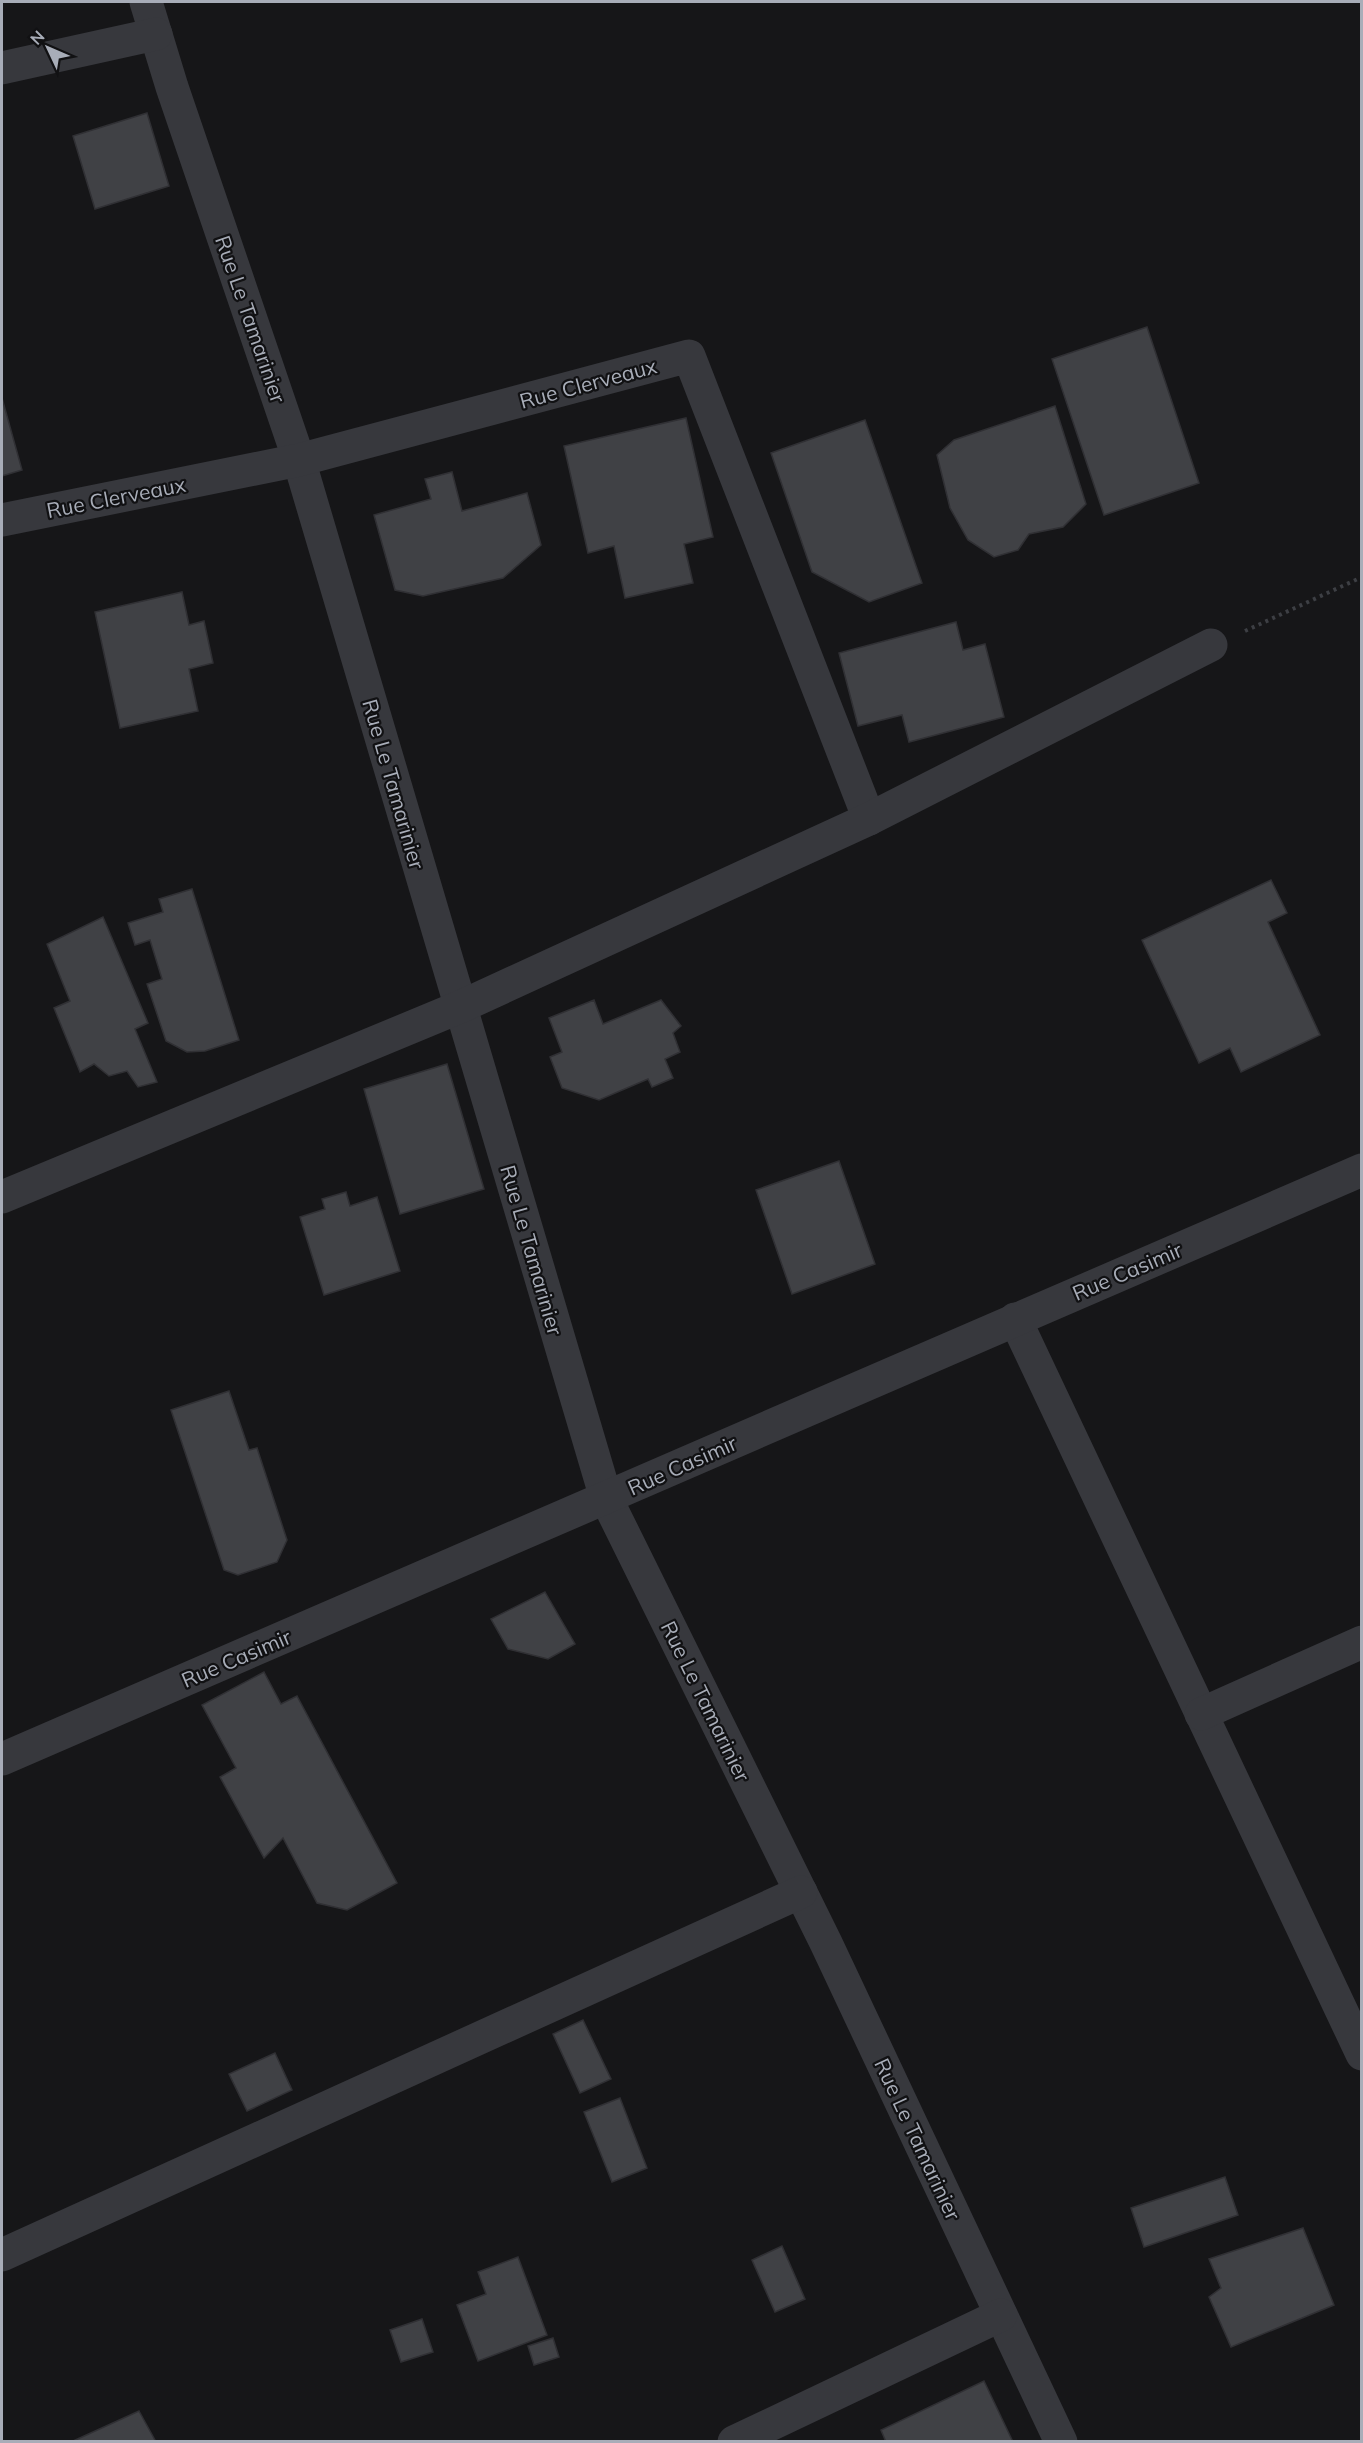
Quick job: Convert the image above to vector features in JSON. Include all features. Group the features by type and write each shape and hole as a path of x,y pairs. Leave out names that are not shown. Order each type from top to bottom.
{"street":[{"name":"Rue Le Tamarinier","path":"146,2 299,460 606,1498 801,1892 1061,2442"},
{"path":"2,68 156,34"},
{"name":"Rue Clerveaux","path":"2,519 299,460 690,356 869,819"},
{"path":"2,1197 460,1007 869,819 1211,645"},
{"name":"Rue Casimir","path":"2,1759 1362,1170"},
{"path":"1015,1319 1362,2055"},
{"path":"1201,1714 1362,1642"},
{"path":"2,2254 801,1892"},
{"path":"734,2442 1001,2315"}],"path":[{"path":"1211,645 1282,616 1362,577"}],"building":[{"path":"147,113 169,186 95,209 73,136"},
{"path":"1147,327 1199,483 1104,515 1052,359"},
{"path":"2,398 22,470 2,476"},
{"path":"1055,406 1086,504 1063,527 1029,534 1018,550 994,557 968,540 950,508 937,455 954,440"},
{"path":"686,418 713,537 684,544 693,583 625,598 614,546 588,553 564,446"},
{"path":"865,420 922,583 869,602 812,572 771,453"},
{"path":"452,472 462,511 527,493 541,545 503,578 423,596 395,590 374,515 431,499 425,479"},
{"path":"182,592 189,625 204,621 213,663 189,669 198,711 120,728 95,612"},
{"path":"956,622 963,650 985,644 1004,717 909,742 902,715 858,726 839,653"},
{"path":"1271,880 1287,913 1268,922 1320,1035 1241,1072 1230,1048 1199,1063 1142,940"},
{"path":"192,889 239,1040 205,1051 187,1052 166,1041 147,984 162,979 150,940 135,945 128,923 163,912 159,899"},
{"path":"103,917 148,1023 135,1029 157,1082 138,1087 127,1071 109,1076 94,1064 80,1072 54,1008 70,1001 47,944"},
{"path":"594,1000 603,1024 661,1000 681,1026 673,1033 680,1052 665,1059 673,1078 652,1087 648,1079 599,1100 562,1088 550,1057 562,1052 549,1018"},
{"path":"447,1064 484,1189 400,1214 364,1089"},
{"path":"839,1161 875,1264 792,1294 756,1190"},
{"path":"346,1192 350,1206 377,1197 400,1271 324,1295 300,1217 325,1209 322,1199"},
{"path":"229,1391 249,1450 257,1448 287,1540 277,1562 238,1575 224,1570 171,1410"},
{"path":"545,1592 575,1644 548,1659 508,1649 491,1619"},
{"path":"264,1672 281,1704 297,1696 397,1883 347,1910 317,1903 283,1838 264,1858 220,1777 236,1768 202,1705"},
{"path":"583,2020 611,2079 580,2093 553,2034"},
{"path":"275,2053 292,2090 247,2111 229,2074"},
{"path":"620,2098 647,2168 612,2182 584,2112"},
{"path":"1225,2177 1238,2215 1144,2247 1131,2208"},
{"path":"1303,2228 1334,2305 1231,2347 1209,2297 1221,2288 1209,2259"},
{"path":"782,2246 805,2299 775,2312 752,2260"},
{"path":"518,2257 547,2335 478,2361 457,2305 486,2294 478,2272"},
{"path":"422,2319 433,2352 401,2362 390,2330"},
{"path":"553,2338 559,2357 534,2365 528,2346"},
{"path":"984,2381 1013,2442 886,2442 881,2430"},
{"path":"139,2411 156,2442 71,2442"}]}
